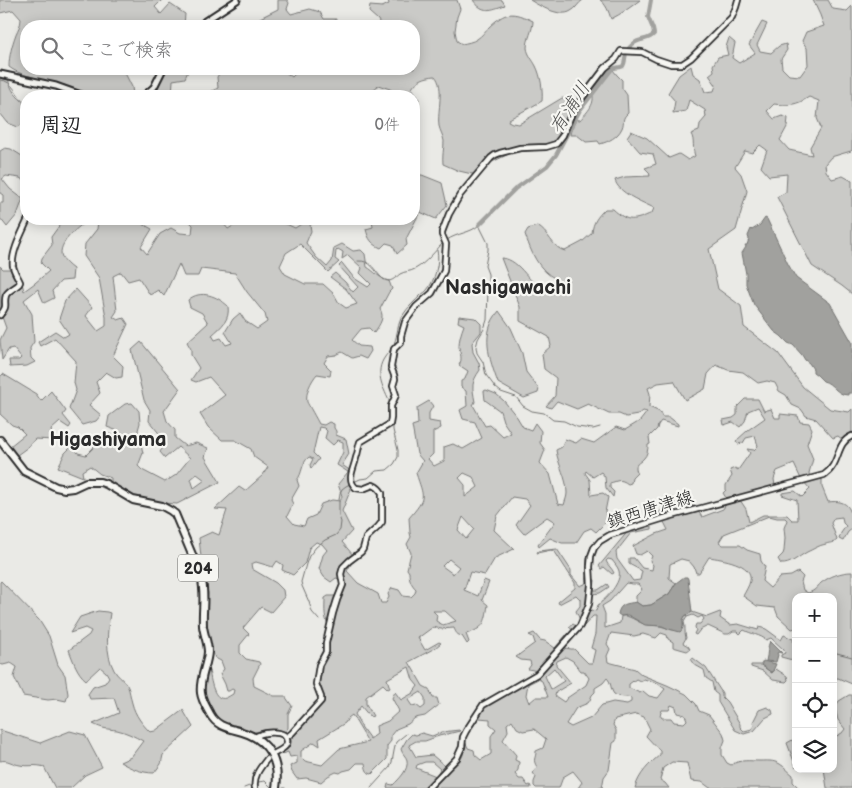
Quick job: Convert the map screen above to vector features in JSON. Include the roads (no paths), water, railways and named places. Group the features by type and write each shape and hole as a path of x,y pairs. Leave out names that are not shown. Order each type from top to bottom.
{"highway":[{"name":"204","path":"0,440 24,471 56,487 65,489 73,488 86,482 100,482 133,500 162,506 175,514 203,585 204,629 208,648 201,685 203,699 211,717 220,725 255,737 265,746 274,758 277,774 276,788"}],"main road":[{"path":"207,20 237,0"},
{"path":"0,74 67,90"},
{"path":"151,90 160,75"}],"street":[{"path":"275,753 286,746 287,738 321,701 316,684 319,665 326,652 326,644 337,600 343,585 341,574 349,561 361,552 366,538 382,522 381,491 373,485 363,489 356,488 350,479 351,472 360,442 387,427 391,421 391,406 396,395 391,366 392,353 401,342 402,328 405,322 416,307 432,293 444,270 446,244 442,232 449,214 460,195 490,158 495,155 520,148 556,144 560,140 576,106 605,68 623,51 642,52 671,64 682,64 691,58 732,17 738,0"},
{"path":"0,315 5,309 7,295 20,282 13,267 18,242 25,225"},
{"name":"鎮西唐津線","path":"428,788 457,758 462,747 463,737 483,705 537,674 580,626 584,619 591,585 591,556 594,548 600,541 610,535 668,517 824,475 833,467 841,446 846,439 852,438"},
{"path":"255,737 262,734 281,733 287,738"},
{"path":"255,788 257,772 267,759"}],"waterway":[{"name":"有浦川","path":"479,225 515,189 547,166 556,155 580,110 612,69 623,66 627,50 636,42 649,38 654,34 648,17 651,0"},
{"path":"0,80 9,83 20,96"},
{"path":"447,240 472,230 479,225 488,243 485,266 488,274 487,320 476,347 477,353 483,362 486,375 495,387 501,392 516,397 523,406 532,411 544,413 553,420 564,421 577,427 593,429 600,427"},
{"path":"358,261 367,262 383,279 390,281 402,273 419,266 444,242"},
{"path":"390,403 381,382 381,366 384,358 393,346 403,315 427,291 432,282 437,265 437,250"},
{"path":"319,620 312,612 301,582 306,564 316,547 336,535 340,530 339,500 342,489 360,479 368,478 376,471 387,470 398,457 393,430 393,409"},
{"path":"837,653 852,657"},
{"path":"371,788 390,767 396,742 406,734"},
{"path":"258,782 265,781 272,788"},
{"path":"244,788 252,785"}],"district":[{"name":"Nashigawachi","path":"508,287"},
{"name":"Higashiyama","path":"108,439"}]}
